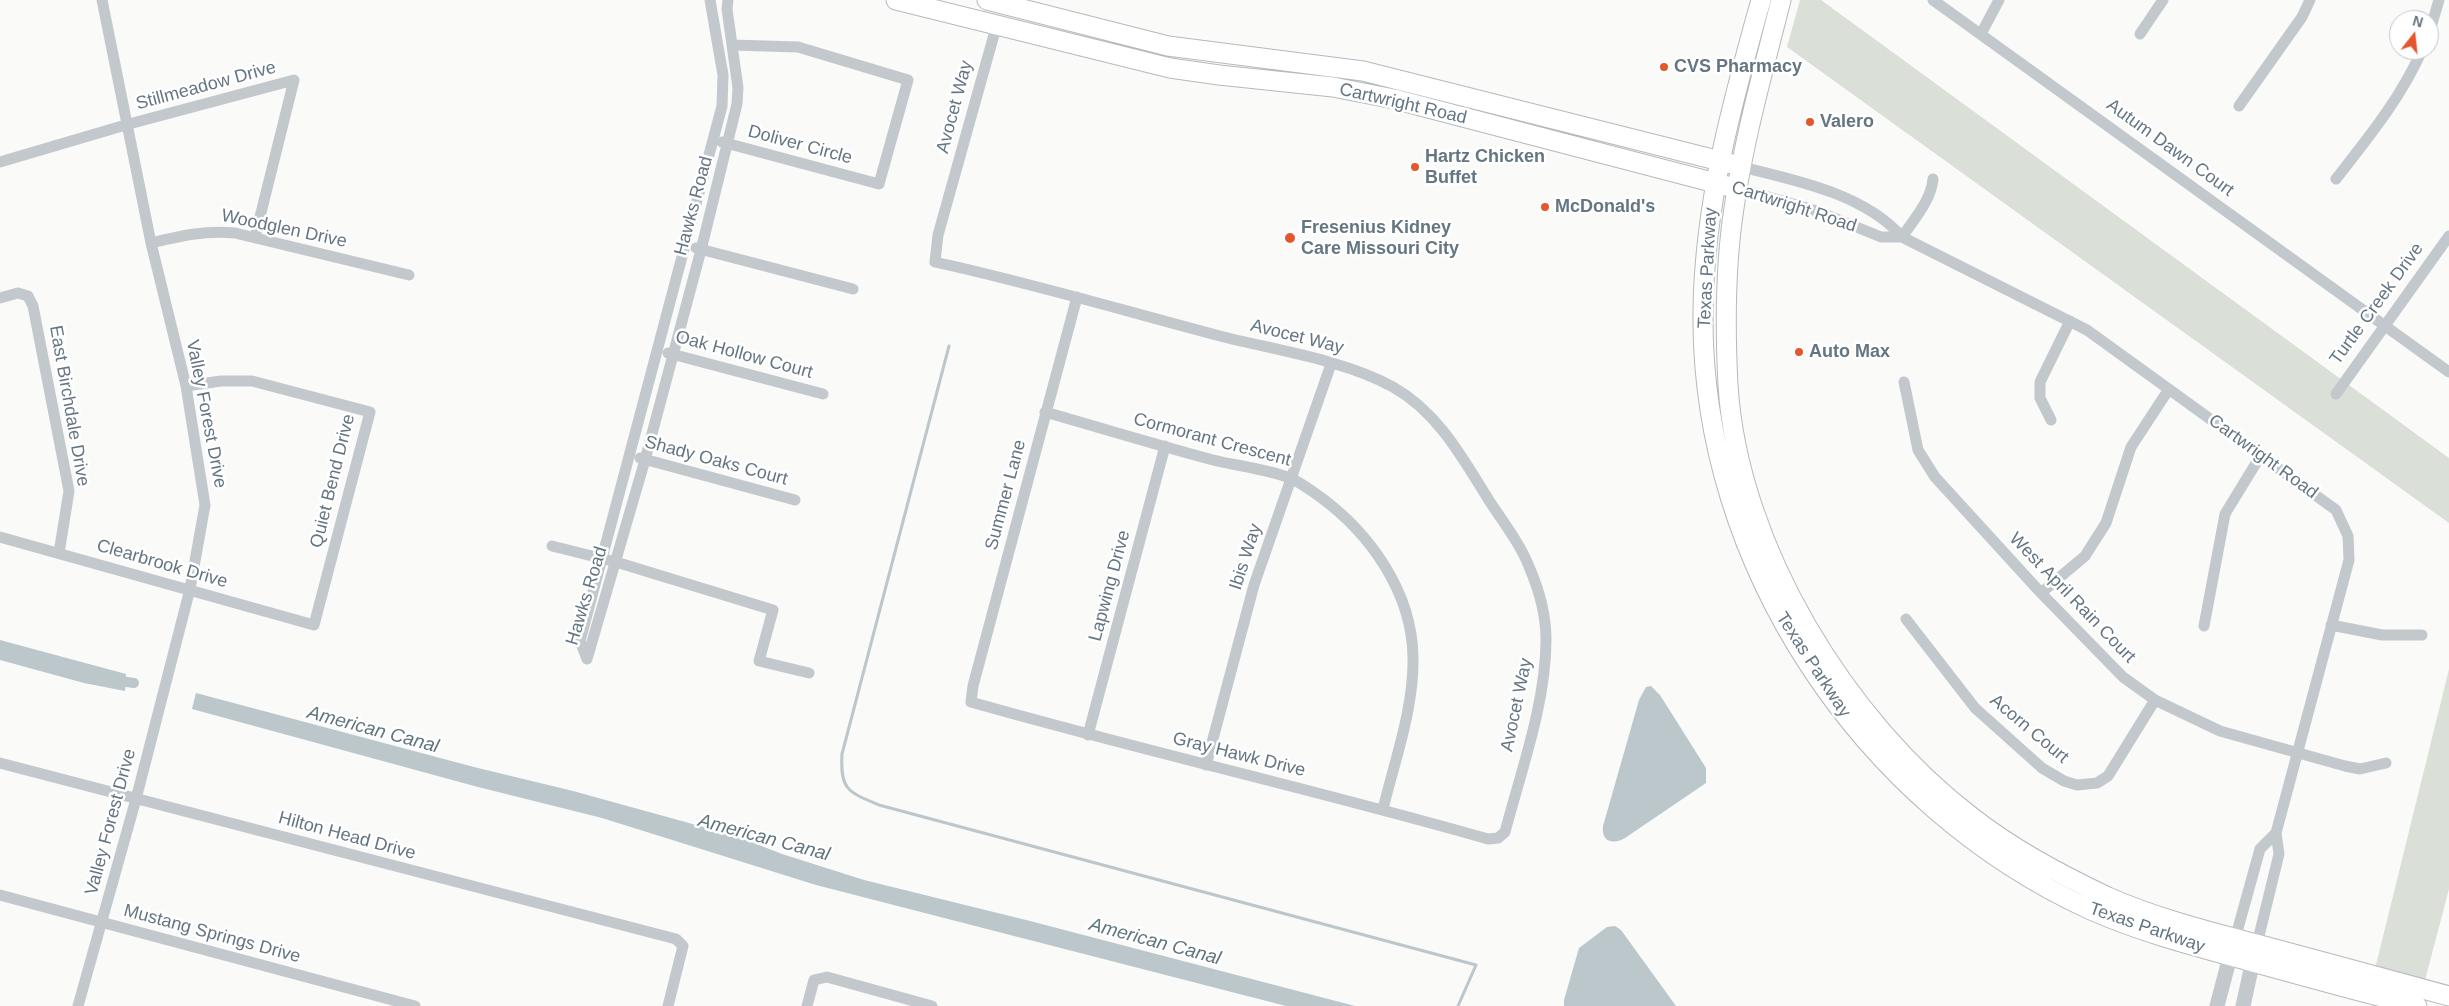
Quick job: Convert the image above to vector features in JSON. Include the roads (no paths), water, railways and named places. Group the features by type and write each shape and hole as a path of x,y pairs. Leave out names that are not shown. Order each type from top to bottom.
{"main road":[{"name":"Cartwright Road","path":"896,0 1129,58 1219,75 1304,83 1394,99 1738,188"},
{"name":"Texas Parkway","path":"1761,0 1715,182 1705,259 1703,315 1707,387 1711,414 1732,500 1747,542 1766,589 1811,667 1844,715 1884,761 1939,814 1982,847 2016,869 2088,908 2136,928 2232,947 2398,992"},
{"name":"Texas Parkway","path":"1781,0 1738,188 1730,241 1727,320 1728,386 1734,431 1757,516 1778,570 1801,617 1836,672 1886,736 1932,783 1974,818 2033,857 2109,897 2232,947"},
{"name":"Cartwright Road","path":"995,1 1168,46 1327,66 1397,79 1742,167"},
{"path":"1219,75 1221,54"},
{"path":"1394,99 1397,79"},
{"path":"1516,131 1520,111"},
{"path":"2398,992 2449,996"},
{"path":"2398,992 2417,1006"}],"street":[{"name":"Valley Forest Drive","path":"78,1006 136,799 190,589 205,505 186,386 151,243 129,124 102,0"},
{"name":"Hawks Road","path":"710,0 724,91 713,139 580,641 587,659 645,460 701,250 737,104 738,88 727,9 728,0"},
{"name":"Autum Dawn Court","path":"1934,0 2449,372"},
{"path":"1981,34 1999,0"},
{"path":"2140,34 2163,0"},
{"path":"2239,106 2302,17 2310,0"},
{"path":"995,1 997,24"},
{"name":"Avocet Way","path":"997,24 938,235 935,262 1077,296 1347,368 1393,387 1427,411 1447,435 1521,550 1531,570 1542,605 1546,638 1544,674 1505,832 1498,838"},
{"name":"Doliver Circle","path":"713,139 879,184 908,80 798,47 732,45"},
{"path":"2336,179 2390,109 2411,75 2418,60"},
{"name":"Stillmeadow Drive","path":"0,162 129,124 294,80 255,237"},
{"name":"Cartwright Road","path":"1742,167 1815,185 1833,192 1890,223 1902,237 2087,330 2336,510 2348,536 2348,560 2276,833 2279,854 2255,953"},
{"path":"1902,237 1928,200 1934,179"},
{"name":"Cartwright Road","path":"1738,188 1817,211 1881,237 1902,237"},
{"name":"Woodglen Drive","path":"151,243 196,232 214,230 255,237 409,275"},
{"name":"Turtle Creek Drive","path":"2336,394 2449,236"},
{"path":"684,245 853,289"},
{"name":"East Birchdale Drive","path":"0,298 18,293 28,296 33,306 69,491 59,553"},
{"name":"Summer Lane","path":"971,702 973,686 1077,296"},
{"path":"2051,420 2040,398 2040,382 2070,321"},
{"name":"Oak Hollow Court","path":"656,350 823,394"},
{"name":"Ibis Way","path":"1206,765 1254,585 1332,364"},
{"name":"Quiet Bend Drive","path":"186,386 221,381 252,382 370,412 314,625"},
{"name":"West April Rain Court","path":"1904,382 1918,450 1935,477 2041,593 2114,668 2155,700 2220,732 2297,754 2360,769 2386,763"},
{"path":"2041,593 2085,556 2106,523 2131,447 2169,389"},
{"name":"Cormorant Crescent","path":"1045,412 1165,446 1291,478 1331,504 1375,552 1389,572 1409,623 1413,655 1412,685 1406,719 1382,809"},
{"name":"Lapwing Drive","path":"1088,735 1165,446"},
{"name":"Shady Oaks Court","path":"628,455 796,500"},
{"path":"2204,626 2225,514 2261,455"},
{"name":"Clearbrook Drive","path":"0,537 314,625"},
{"path":"552,546 616,562 773,610 759,661 808,673"},
{"name":"Acorn Court","path":"1906,618 1976,708 2042,768 2064,781 2077,785 2088,785 2097,783 2108,776 2155,700"},
{"path":"2331,624 2382,635 2422,635"},
{"name":"Gray Hawk Drive","path":"971,702 1088,735 1382,809 1488,839 1498,838"},
{"name":"Hilton Head Drive","path":"0,762 676,939 683,946 668,1006"},
{"name":"Cartwright Road","path":"2232,947 2260,849 2276,833"},
{"name":"Mustang Springs Drive","path":"0,895 101,924 415,1006"},
{"path":"2217,1006 2232,947"},
{"path":"2242,1006 2255,953"},
{"path":"807,1006 814,980 827,977 932,1006"}],"waterway":[{"path":"949,346 842,754 843,775 848,788 860,797 879,805 1476,965 1458,1006"},
{"name":"American Canal","path":"112,680 134,683"}],"place":[{"name":"CVS Pharmacy","path":"1664,67"},
{"name":"Valero","path":"1810,122"},
{"name":"Hartz Chicken Buffet","path":"1415,167"},
{"name":"McDonald's","path":"1545,207"},
{"name":"Fresenius Kidney Care Missouri City","path":"1290,238"},
{"name":"Auto Max","path":"1799,352"}]}
